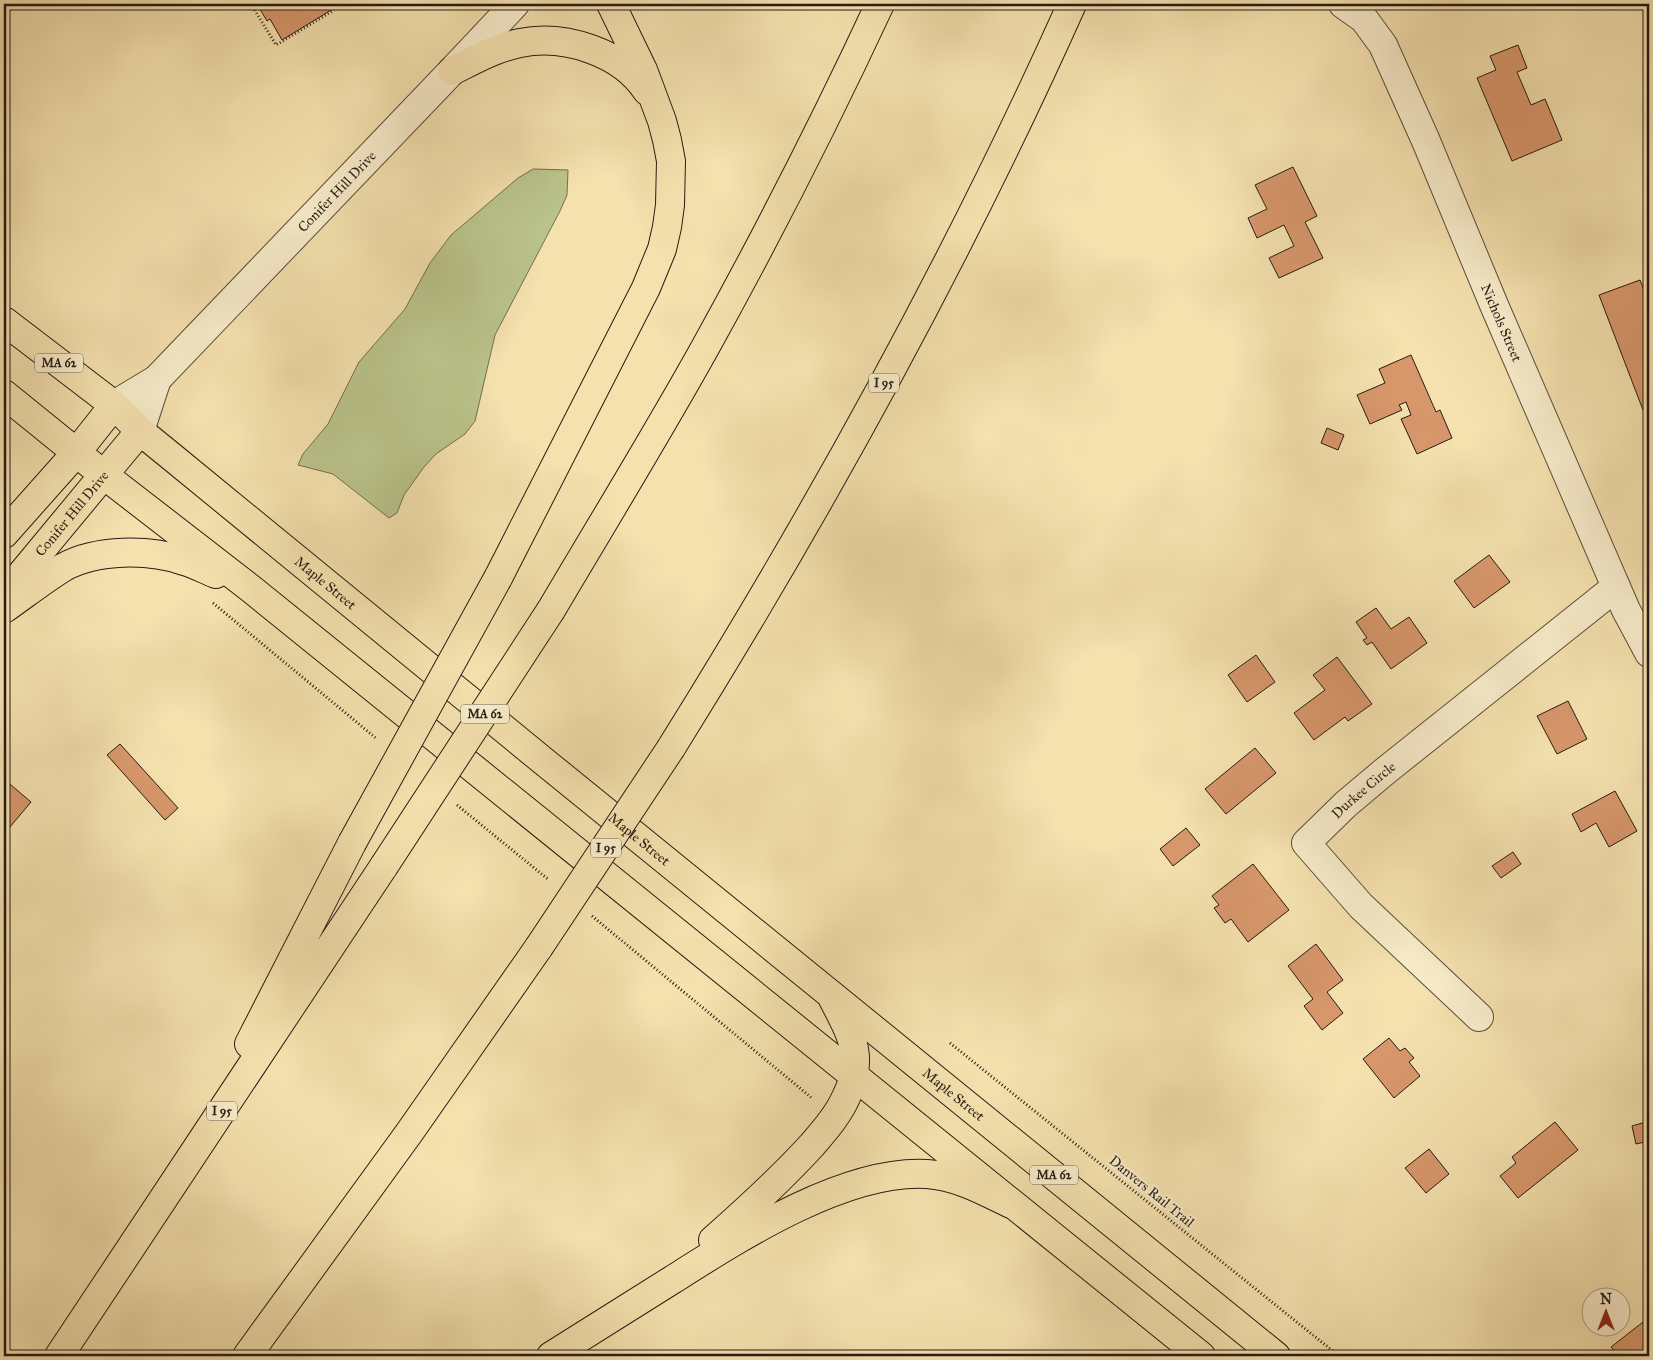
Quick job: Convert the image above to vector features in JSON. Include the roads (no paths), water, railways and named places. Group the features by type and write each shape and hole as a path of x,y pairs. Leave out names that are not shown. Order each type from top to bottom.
{"main road":[{"path":"182,1173 352,843 498,578 646,288 662,249 670,205 671,160 668,140 644,70 611,4"},
{"name":"I 95","path":"59,1356 182,1173 551,610 652,440 746,271 806,157 880,4"},
{"name":"I 95","path":"247,1356 409,1132 539,947 671,748 802,529 888,375 961,235 1072,4"},
{"path":"452,71 481,56 521,43 541,41 581,46 600,53 632,73 656,105"},
{"name":"Maple Street","path":"9,323 114,405 140,431 531,752 1276,1356"},
{"path":"4,394 76,453 250,588 1201,1356"},
{"path":"4,534 76,453 114,405"},
{"name":"Conifer Hill Drive","path":"4,595 140,431"},
{"path":"4,608 65,567 91,556 122,553 155,555 184,560 250,588"},
{"path":"613,1317 701,1250 772,1186 800,1158 832,1120 848,1095 854,1077 855,1061 853,1043 831,995"},
{"path":"551,1356 748,1234 788,1212 858,1184 890,1175 907,1173 928,1174 948,1177 968,1184 1011,1204"}],"street":[{"name":"Conifer Hill Drive","path":"157,379 515,4"},
{"name":"Nichols Street","path":"1343,4 1364,19 1382,44 1426,141 1498,314 1626,610 1649,652"},
{"path":"114,405 157,379"},
{"path":"140,431 157,379"},
{"name":"Durkee Circle","path":"1479,1017 1361,906 1306,843 1346,804 1384,772 1616,587"}]}
